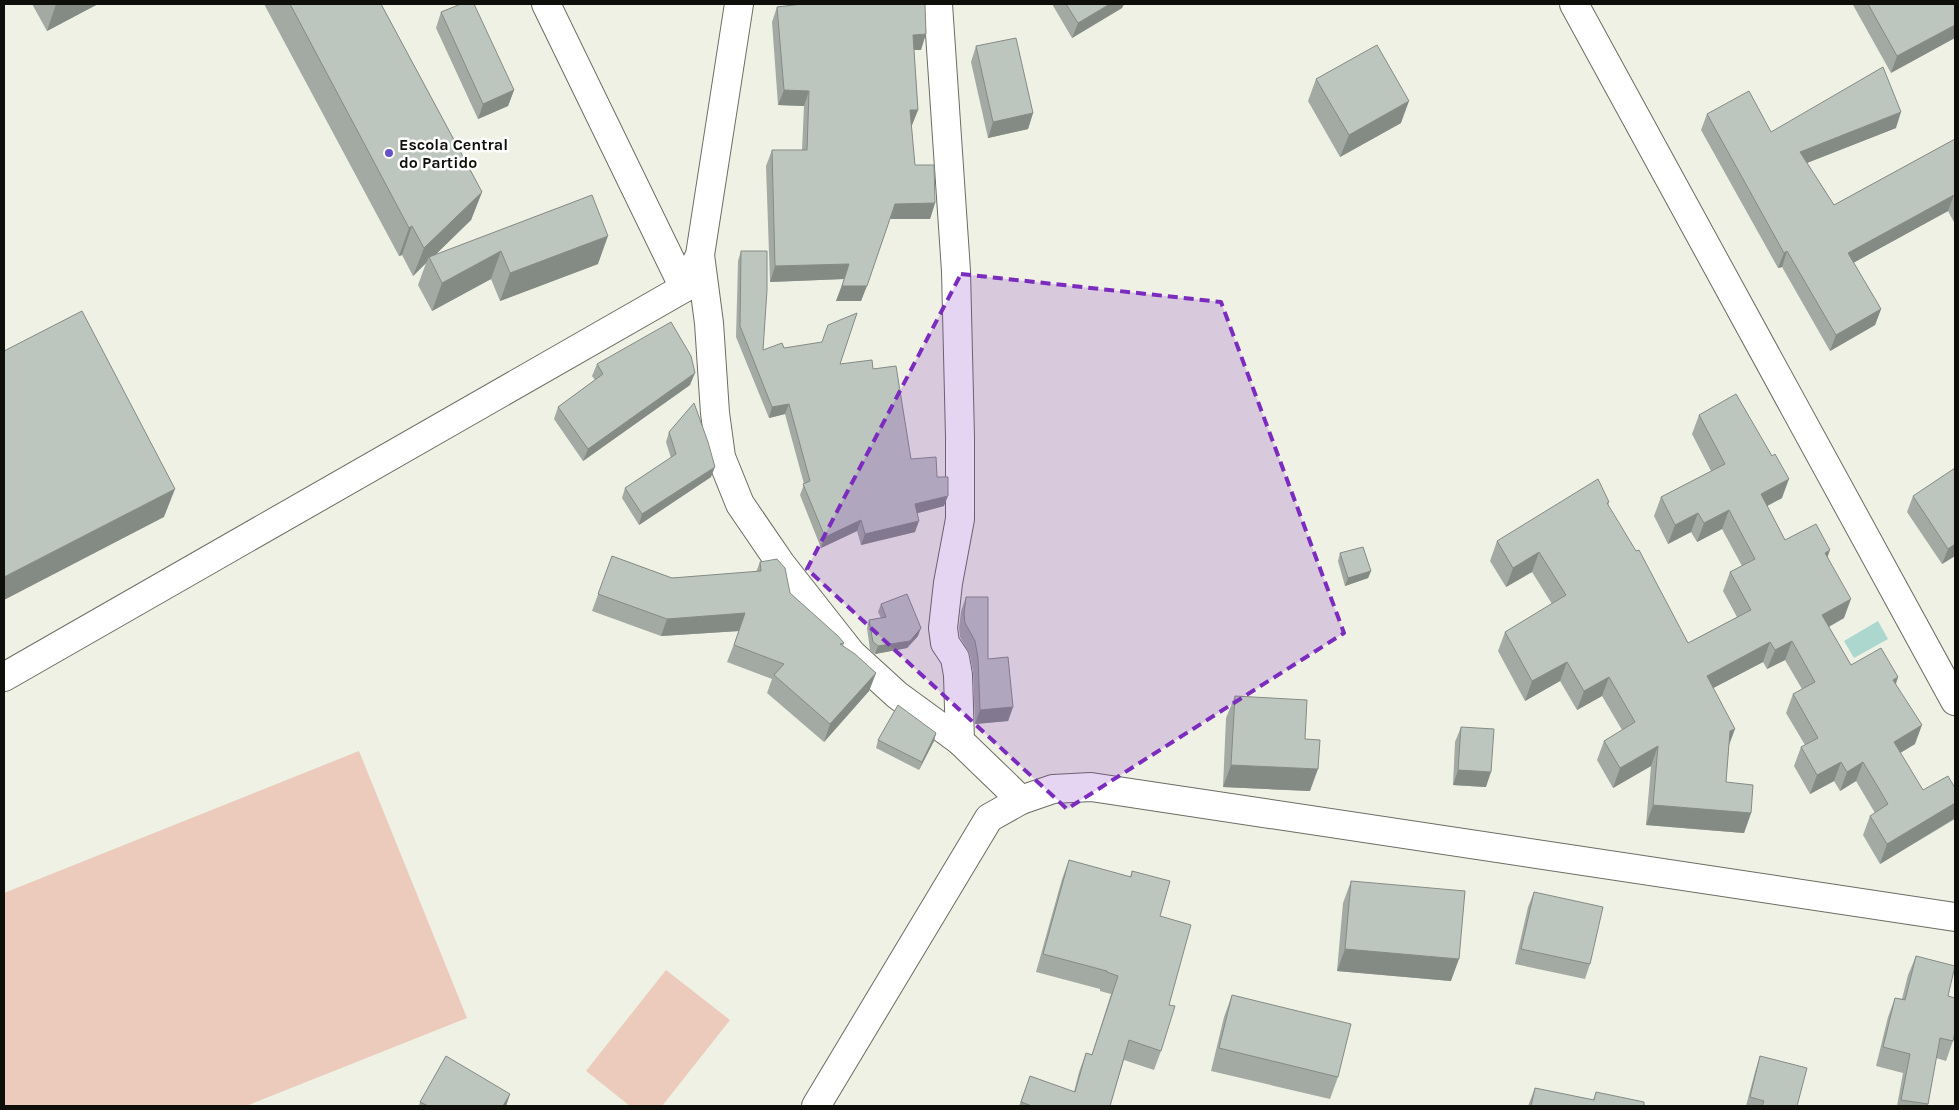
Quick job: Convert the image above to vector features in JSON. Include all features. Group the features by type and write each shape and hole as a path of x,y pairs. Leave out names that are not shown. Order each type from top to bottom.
{"street":[{"path":"546,4 684,288"},
{"path":"740,4 700,255 709,323 715,413 721,457 740,504 780,564 850,653 897,695 960,741 1021,800"},
{"path":"938,4 956,271 960,437 960,519 948,583 943,628 945,643 955,658 958,675 960,741"},
{"path":"1574,4 1955,701"},
{"path":"4,678 684,288 700,255"},
{"path":"816,1106 989,818 1021,800 1053,789 1091,787 1955,916"}],"highlighted area":[{"path":"961,274 1221,302 1344,633 1067,809 807,569"}],"shaded area":[{"path":"359,751 467,1018 246,1106 4,1106 4,893"},
{"path":"666,970 730,1020 662,1106 630,1106 586,1071"}],"water":[{"path":"1878,621 1888,639 1854,658 1844,641"}],"building":[{"path":"290,4 381,4 482,192 424,248 412,226 409,228"},
{"path":"461,4 474,4 514,90 483,104 441,12"},
{"path":"802,4 925,4 926,34 913,35 918,110 910,110 915,165 934,165 935,203 895,204 867,286 842,286 849,264 775,266 772,150 807,150 809,91 784,90 777,7"},
{"path":"1066,4 1110,4 1078,23"},
{"path":"1868,4 1955,4 1955,25 1897,56"},
{"path":"1016,38 1033,113 993,122 976,46"},
{"path":"1377,45 1409,101 1349,135 1316,79"},
{"path":"1883,67 1901,112 1800,152 1834,205 1955,139 1955,197 1954,195 1848,253 1881,309 1836,335 1787,251 1784,253 1707,114 1749,91 1771,132"},
{"path":"592,195 608,236 510,273 501,251 442,283 429,257"},
{"path":"741,251 767,251 767,290 763,350 782,343 784,348 822,342 828,325 857,313 840,364 872,360 873,369 896,366 911,459 936,457 937,477 948,477 948,496 915,504 919,521 865,534 861,520 825,537 803,484 810,481 789,404 772,407 740,326"},
{"path":"82,311 175,489 4,577 4,351"},
{"path":"671,322 691,356 695,373 588,449 558,407 603,374 597,364"},
{"path":"1736,394 1772,456 1775,454 1789,479 1761,494 1785,540 1816,524 1830,550 1825,553 1851,599 1822,615 1851,665 1881,648 1898,677 1893,680 1922,725 1894,742 1923,790 1948,776 1955,788 1955,803 1887,844 1870,816 1888,804 1863,762 1847,772 1841,762 1817,775 1801,747 1818,738 1793,694 1815,682 1792,641 1775,650 1770,642 1707,676 1735,729 1730,731 1726,782 1753,785 1751,813 1653,805 1658,746 1620,768 1604,741 1635,722 1609,677 1584,691 1567,662 1532,681 1505,632 1566,595 1539,552 1513,568 1497,541 1598,479 1609,502 1607,503 1636,551 1639,550 1688,643 1751,610 1730,572 1755,559 1729,510 1704,523 1698,513 1675,525 1661,497 1725,464 1699,415"},
{"path":"694,403 715,467 642,514 625,488 676,454 669,432"},
{"path":"1955,468 1955,544 1948,549 1913,496"},
{"path":"1363,547 1371,571 1348,578 1340,553"},
{"path":"612,556 672,578 761,571 760,562 777,559 785,568 790,593 838,636 844,643 840,644 855,654 876,673 830,724 774,675 784,664 734,645 745,613 667,619 598,594"},
{"path":"907,594 921,628 910,641 878,646 873,642 869,620 886,617 881,604"},
{"path":"966,597 988,597 988,659 1008,657 1013,707 980,710 978,658 975,641 965,623"},
{"path":"1235,696 1307,700 1305,739 1320,740 1318,769 1231,765"},
{"path":"898,705 936,733 922,762 878,740"},
{"path":"1461,727 1494,729 1491,772 1458,770"},
{"path":"1069,860 1131,877 1132,871 1170,881 1160,916 1191,925 1169,1005 1175,1006 1161,1051 1129,1040 1110,1106 1032,1106 1021,1102 1030,1076 1075,1092 1086,1053 1092,1055 1118,976 1107,971 1043,954"},
{"path":"1351,881 1465,891 1459,959 1345,949"},
{"path":"1534,892 1603,907 1590,964 1521,949"},
{"path":"1916,956 1955,966 1948,996 1955,998 1955,1031 1953,1041 1940,1038 1928,1104 1901,1100 1910,1054 1883,1047 1895,998 1905,1000"},
{"path":"1232,995 1351,1024 1338,1077 1219,1048"},
{"path":"446,1056 510,1094 503,1106 428,1106 420,1102"},
{"path":"1760,1056 1807,1068 1797,1106 1762,1106 1764,1101 1750,1097"},
{"path":"1535,1088 1594,1100 1596,1092 1644,1102 1644,1106 1531,1106"}],"place":[{"name":"Escola Central do Partido","path":"389,153"}]}
